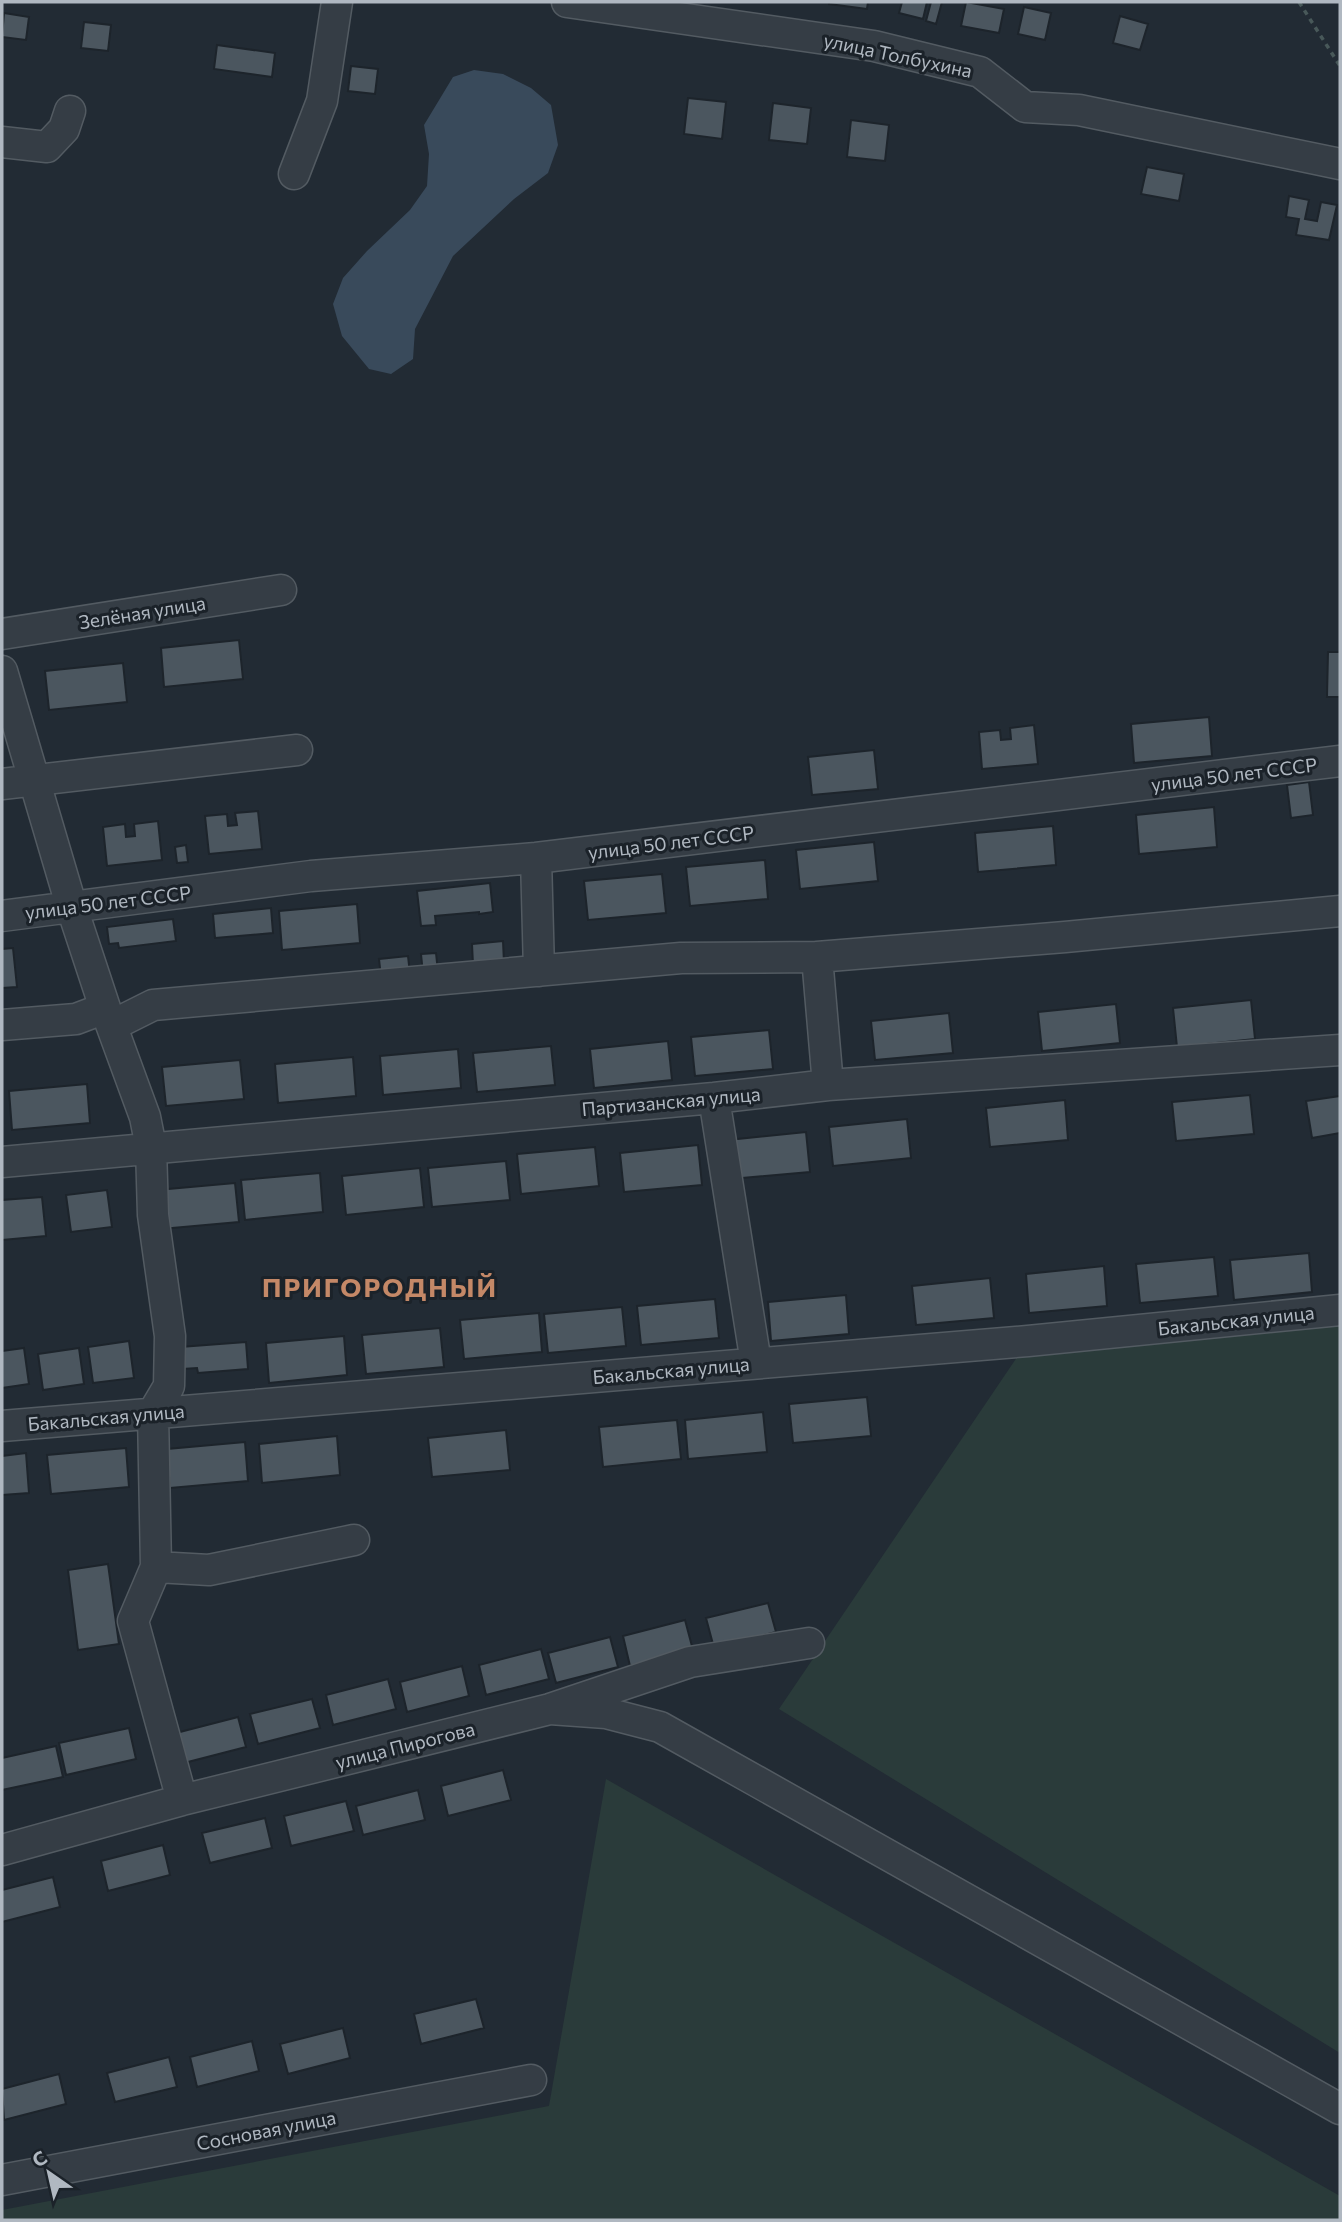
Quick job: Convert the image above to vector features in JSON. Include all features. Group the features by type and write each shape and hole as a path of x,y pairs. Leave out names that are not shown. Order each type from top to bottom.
{"street":[{"path":"294,173 322,102 337,2"},
{"name":"улица Толбухина","path":"567,2 874,46 980,72 1025,107 1079,110 1340,164"},
{"path":"2,142 47,148 64,130 70,111"},
{"name":"Зелёная улица","path":"2,634 281,590"},
{"path":"2,671 72,908 145,1117 151,1147 153,1215 170,1336 169,1386 153,1413 156,1567 133,1621 181,1800"},
{"path":"2,784 297,750"},
{"name":"улица 50 лет СССР","path":"2,916 311,876 536,858 1340,761"},
{"path":"536,858 539,971"},
{"path":"2,1025 109,1016 153,1005 681,958 817,957 1340,911"},
{"path":"817,957 828,1085"},
{"name":"Партизанская улица","path":"2,1162 714,1098 828,1085 1340,1050"},
{"path":"714,1098 755,1363"},
{"name":"Бакальская улица","path":"2,1426 1028,1341 1340,1310"},
{"path":"156,1567 209,1570 354,1540"},
{"name":"улица Пирогова","path":"2,1850 181,1800 550,1709 690,1662 809,1643"},
{"path":"550,1709 606,1713 660,1727 1340,2109"},
{"name":"Сосновая улица","path":"3,2175 531,2080"}],"path":[{"path":"1299,2 1340,66"}],"shaded area":[{"path":"1340,1322 1340,2053 779,1709 1028,1341"},
{"path":"606,1779 1340,2196 1340,2220 2,2220 2,2210 549,2106"}],"water":[{"path":"474,70 503,74 531,88 551,105 558,145 548,173 514,199 453,256 415,329 413,359 391,374 369,369 342,336 333,304 343,278 410,210 427,186 429,154 424,125 453,77"}],"building":[{"path":"829,2 868,2 867,9"},
{"path":"902,2 927,2 923,19 899,13"},
{"path":"931,2 942,2 936,24 926,21"},
{"path":"966,2 1004,9 999,33 961,26"},
{"path":"1024,7 1051,13 1045,40 1018,34"},
{"path":"4,13 29,17 26,40 2,37"},
{"path":"1120,16 1148,24 1140,50 1113,43"},
{"path":"84,22 111,25 108,51 81,48"},
{"path":"217,45 275,53 272,77 214,69"},
{"path":"351,66 378,69 375,94 348,91"},
{"path":"688,98 726,102 722,139 684,134"},
{"path":"773,103 811,108 807,144 769,140"},
{"path":"851,120 889,125 885,161 847,157"},
{"path":"1147,167 1184,174 1179,201 1141,194"},
{"path":"1289,196 1309,200 1305,219 1317,221 1321,202 1337,205 1329,240 1296,235 1299,219 1286,217"},
{"path":"239,640 243,679 164,687 161,648"},
{"path":"1328,652 1340,652 1340,697 1327,697"},
{"path":"123,663 127,702 49,710 45,671"},
{"path":"1209,717 1212,756 1134,763 1131,724"},
{"path":"1034,725 1038,764 982,769 979,732 1000,730 1001,740 1011,739 1010,728"},
{"path":"874,750 878,789 812,795 808,757"},
{"path":"1309,782 1313,815 1291,818 1287,785"},
{"path":"1214,807 1217,847 1139,854 1136,815"},
{"path":"258,811 262,849 209,854 205,816 227,814 228,826 237,825 235,813"},
{"path":"158,821 162,860 107,866 103,827 125,824 126,837 135,836 134,824"},
{"path":"1053,826 1056,865 978,872 975,833"},
{"path":"874,842 878,881 800,889 796,850"},
{"path":"186,845 188,862 177,863 175,847"},
{"path":"765,860 768,899 690,906 686,867"},
{"path":"662,874 666,913 588,920 584,881"},
{"path":"490,883 493,912 435,916 436,925 421,926 417,891"},
{"path":"357,904 360,943 282,950 279,911"},
{"path":"271,908 273,933 215,938 213,914"},
{"path":"173,919 176,941 119,948 118,943 109,944 107,927"},
{"path":"503,941 504,963 473,965 472,944"},
{"path":"13,948 17,987 2,988 2,949"},
{"path":"436,953 438,972 423,974 421,954"},
{"path":"408,956 410,974 381,977 379,959"},
{"path":"1251,1000 1255,1039 1177,1047 1173,1008"},
{"path":"1116,1004 1120,1043 1042,1051 1038,1012"},
{"path":"949,1013 953,1053 875,1060 871,1021"},
{"path":"769,1030 773,1069 695,1076 691,1037"},
{"path":"668,1041 672,1080 594,1088 590,1049"},
{"path":"551,1046 555,1085 477,1092 473,1053"},
{"path":"458,1049 461,1088 383,1095 380,1056"},
{"path":"353,1057 356,1096 278,1103 275,1064"},
{"path":"240,1060 244,1099 166,1106 162,1067"},
{"path":"87,1084 90,1123 12,1130 9,1091"},
{"path":"1250,1095 1254,1134 1176,1141 1172,1102"},
{"path":"1340,1096 1340,1133 1312,1138 1306,1101"},
{"path":"1065,1100 1068,1140 990,1147 986,1108"},
{"path":"907,1119 911,1158 833,1166 829,1127"},
{"path":"806,1132 810,1172 731,1179 728,1140"},
{"path":"698,1145 702,1185 624,1192 620,1153"},
{"path":"595,1147 599,1186 521,1194 517,1154"},
{"path":"506,1161 510,1200 432,1207 428,1168"},
{"path":"420,1168 424,1207 346,1215 342,1176"},
{"path":"320,1173 323,1212 245,1220 241,1180"},
{"path":"235,1183 239,1222 161,1229 157,1190"},
{"path":"107,1190 112,1227 71,1232 66,1195"},
{"path":"42,1197 46,1236 2,1240 2,1200"},
{"path":"1309,1253 1312,1292 1234,1300 1230,1260"},
{"path":"1214,1257 1218,1296 1140,1303 1136,1264"},
{"path":"1104,1266 1107,1306 1029,1313 1026,1274"},
{"path":"990,1278 994,1318 916,1325 912,1286"},
{"path":"846,1295 849,1334 771,1341 768,1302"},
{"path":"715,1299 719,1338 641,1345 637,1306"},
{"path":"622,1307 626,1346 548,1353 544,1314"},
{"path":"539,1313 542,1352 464,1359 460,1320"},
{"path":"440,1328 444,1367 366,1374 362,1335"},
{"path":"344,1336 347,1375 269,1383 266,1343"},
{"path":"129,1341 134,1378 93,1383 88,1347"},
{"path":"246,1342 248,1369 198,1373 197,1368 182,1369 180,1347"},
{"path":"24,1348 29,1384 2,1388 2,1351"},
{"path":"79,1348 84,1384 43,1390 38,1354"},
{"path":"867,1397 871,1436 793,1443 789,1404"},
{"path":"763,1412 767,1452 688,1459 685,1420"},
{"path":"677,1420 681,1459 603,1467 599,1427"},
{"path":"506,1430 510,1470 432,1477 428,1438"},
{"path":"337,1436 340,1475 262,1483 259,1444"},
{"path":"245,1442 248,1481 170,1488 167,1449"},
{"path":"126,1448 129,1487 51,1494 47,1455"},
{"path":"26,1453 29,1493 2,1495 2,1456"},
{"path":"108,1564 119,1644 78,1650 68,1570"},
{"path":"768,1603 776,1632 714,1648 706,1618"},
{"path":"685,1620 693,1650 630,1666 623,1636"},
{"path":"610,1637 618,1667 556,1683 548,1653"},
{"path":"541,1649 549,1679 486,1695 479,1665"},
{"path":"462,1666 469,1696 407,1712 400,1682"},
{"path":"388,1679 396,1709 333,1725 326,1695"},
{"path":"312,1699 320,1728 258,1744 250,1714"},
{"path":"238,1717 246,1747 184,1763 176,1733"},
{"path":"129,1728 136,1759 66,1775 59,1743"},
{"path":"56,1746 63,1777 2,1790 2,1758"},
{"path":"503,1770 511,1800 448,1816 441,1786"},
{"path":"418,1790 425,1820 363,1835 356,1806"},
{"path":"346,1801 354,1831 291,1846 284,1816"},
{"path":"265,1818 272,1848 210,1863 202,1833"},
{"path":"163,1845 170,1875 108,1891 101,1861"},
{"path":"53,1877 60,1907 2,1922 2,1890"},
{"path":"476,1999 484,2028 421,2044 414,2014"},
{"path":"343,2028 350,2058 288,2074 280,2044"},
{"path":"252,2041 259,2071 197,2087 190,2057"},
{"path":"169,2057 177,2087 115,2102 107,2073"},
{"path":"59,2074 66,2104 4,2120 2,2089"}],"district":[{"name":"ПРИГОРОДНЫЙ","path":"380,1286"}]}
